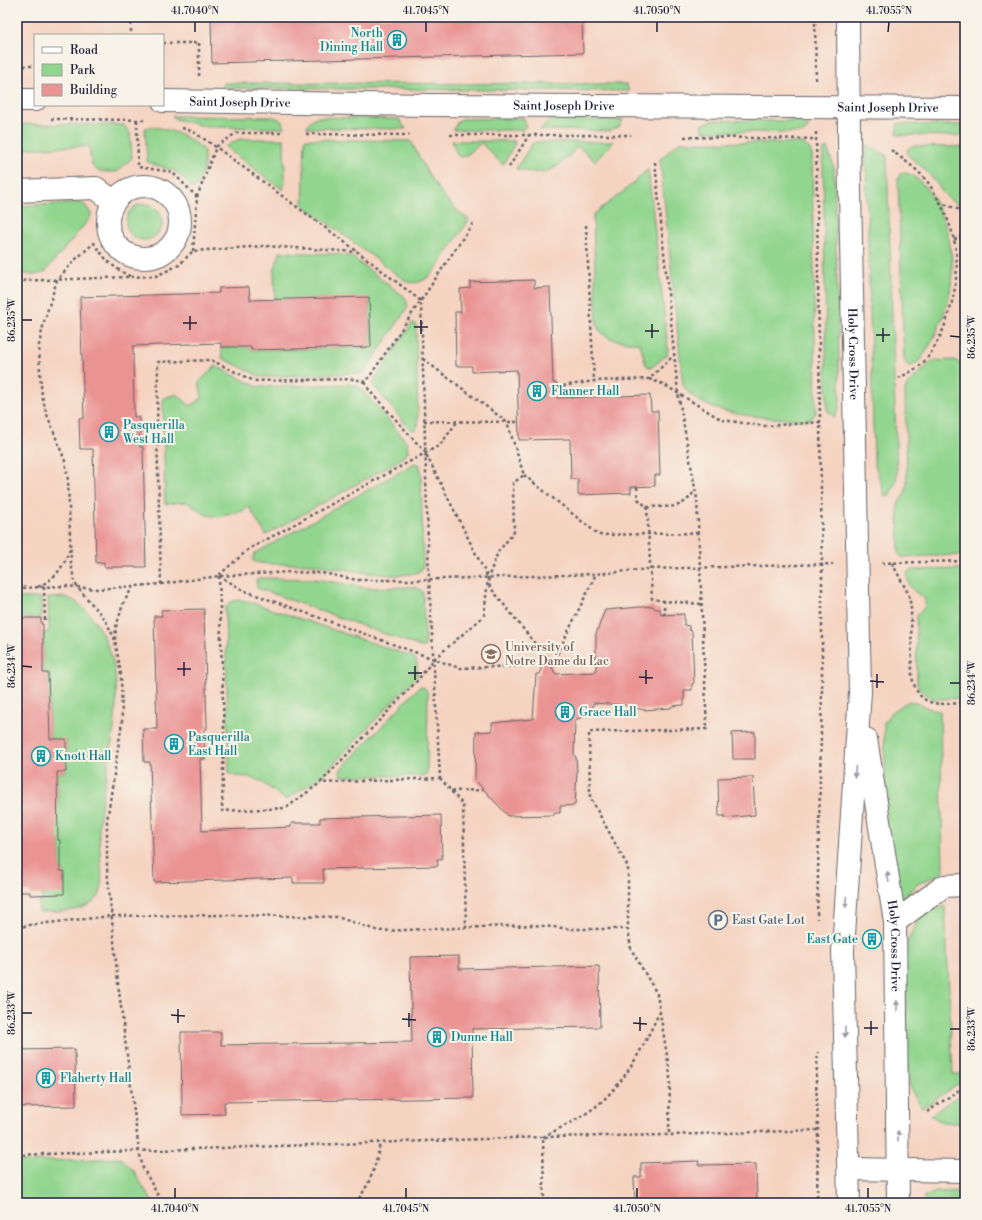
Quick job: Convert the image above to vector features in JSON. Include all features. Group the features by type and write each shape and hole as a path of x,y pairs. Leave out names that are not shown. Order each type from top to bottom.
{"street":[{"name":"Holy Cross Drive","path":"848,17 860,692 843,950 849,1203"},
{"path":"17,100 34,100"},
{"name":"Saint Joseph Drive","path":"164,101 443,105 849,106 965,108"},
{"path":"17,191 96,188 114,202"},
{"name":"Holy Cross Drive","path":"860,692 895,922 898,1203"},
{"path":"895,922 944,886 965,885"},
{"path":"849,1169 965,1170"}],"path":[{"path":"131,17 131,34"},
{"path":"815,17 816,86"},
{"path":"164,43 199,43 199,80"},
{"path":"17,66 34,66"},
{"path":"47,119 150,121"},
{"path":"137,120 138,167 172,172 197,197"},
{"path":"177,126 192,131 216,147 358,252 421,302 429,580 440,778 463,805 466,928"},
{"path":"816,132 822,564 822,696 818,920"},
{"path":"17,282 156,276 168,272 179,265 193,251 197,197 216,147 236,133 284,133"},
{"path":"306,134 410,135"},
{"path":"509,167 530,134"},
{"path":"450,135 631,135"},
{"path":"684,137 816,139"},
{"path":"891,150 914,167 931,186 948,220 954,240 955,289 948,319 928,357 916,369 899,378"},
{"path":"654,162 678,393 696,489 702,568 707,729 589,732 590,797 628,867 628,928 631,949 657,994 670,1074 669,1135"},
{"path":"938,201 965,212"},
{"path":"365,382 421,302 473,223"},
{"path":"586,225 594,381"},
{"path":"954,240 965,234"},
{"path":"133,277 112,266 102,256 94,243 76,259 57,280 44,322 39,345 42,396 46,412 65,461 68,480 72,573 77,587 105,619 115,640 122,674 122,722 107,821 107,868 139,1151 143,1168 162,1203"},
{"path":"193,251 265,246 358,252"},
{"path":"649,379 674,356"},
{"path":"423,359 507,422 524,475 600,535 699,533"},
{"path":"161,584 157,435 158,362 211,360 254,381 355,379 365,382 369,390 425,452 488,578 490,587 552,665"},
{"path":"557,387 594,381 649,379 663,384 722,420 765,426 821,422"},
{"path":"424,421 518,422"},
{"path":"457,422 440,444 249,549 219,576 224,733 222,811 286,808 320,782 417,681 434,660 484,616 488,578 498,552 514,532 513,483 524,475"},
{"path":"637,487 638,499 647,507 680,506 690,498 696,489"},
{"path":"647,507 649,569 652,599 702,604"},
{"path":"38,587 51,580 59,573 65,563 71,546"},
{"path":"17,588 77,587 97,589 161,584 219,576 290,572 322,573 357,580 429,580 596,574 649,569 965,561"},
{"path":"892,562 908,595 911,609 912,677 914,687 920,697 929,703 965,703"},
{"path":"552,665 596,574"},
{"path":"219,576 245,591 459,668 552,665"},
{"path":"115,640 116,627 121,610 133,586"},
{"path":"44,587 45,623"},
{"path":"664,601 664,615"},
{"path":"320,782 440,778"},
{"path":"451,791 483,790"},
{"path":"18,892 18,928 29,925 112,916 337,916 379,931 534,925 572,929 628,928"},
{"path":"543,1137 593,1108 610,1094 636,1060 660,1012"},
{"path":"817,1203 818,1130 816,1079 818,1047"},
{"path":"927,1112 965,1086"},
{"path":"17,1155 543,1137 669,1135 818,1130 847,1124"},
{"path":"543,1137 544,1203"},
{"path":"355,1203 363,1194 375,1165 380,1143"}],"shaded area":[{"name":"University of Notre Dame du Lac","path":"17,17 965,17 965,1203 17,1203"}],"green space":[{"path":"223,83 626,84 629,91 223,88"},
{"path":"172,116 272,117 281,120 284,128 208,127 175,119"},
{"path":"317,117 399,119 406,129 307,128 310,121"},
{"path":"524,118 526,124 523,130 453,130 458,121 462,119"},
{"path":"552,119 623,120 619,127 610,131 540,130"},
{"path":"714,120 796,121 809,127 805,132 800,133 703,131 701,125"},
{"path":"17,124 124,125 130,133 132,158 117,172 102,171 94,168 92,165 89,146 17,149"},
{"path":"897,124 965,125 965,136 897,135"},
{"path":"151,127 173,131 192,141 204,150 204,169 196,187 192,188 177,172 147,162 145,128"},
{"path":"241,139 284,139 285,181 283,190 225,147"},
{"path":"305,139 411,141 422,163 442,194 469,220 434,272 419,282 407,282 303,205"},
{"path":"452,141 514,141 515,143 503,165 481,143 467,155 460,157 457,155"},
{"path":"536,142 614,142 595,161 579,147 577,147 563,162 551,170 536,172 516,169 532,144"},
{"path":"679,142 802,143 810,149 812,155 816,413 811,419 804,420 756,417 721,410 706,404 693,396 683,385 660,159"},
{"path":"867,145 887,156 897,474 895,484 889,496 885,496 874,462 866,162"},
{"path":"912,146 965,147 965,207 946,197 926,170 907,154 908,149"},
{"path":"827,148 834,167 840,401 839,408 834,417 827,410 823,155 824,149"},
{"path":"648,169 668,349 667,355 651,368 646,365 640,344 610,338 600,331 597,326 593,215 629,187"},
{"path":"904,172 914,176 922,183 934,200 943,219 949,238 952,257 952,276 949,295 937,332 918,362 910,366 907,366 904,359 898,179 900,174"},
{"path":"81,203 86,206 91,214 90,218 45,272 31,275 17,270 17,206"},
{"path":"148,204 157,209 161,215 161,229 157,235 148,240 140,240 131,235 127,229 126,218 131,209 137,205"},
{"path":"280,252 337,254 352,257 405,297 408,306 406,310 364,373 261,377 222,358 221,347 251,347 251,350 316,349 353,344 353,348 371,347 369,298 275,300 274,271"},
{"path":"412,323 416,324 418,426 415,430 410,429 407,426 372,384"},
{"path":"955,360 965,368 965,555 901,557 899,554 898,504 905,493 907,484 905,390 908,384 932,361"},
{"path":"215,366 258,387 355,385 361,389 407,442 408,452 398,461 266,535 249,507 243,511 219,517 206,515 187,502 165,504 163,398 177,394 190,406 202,398 199,382"},
{"path":"415,463 420,465 421,471 422,570 413,574 385,575 312,564 273,564 258,563 253,561 254,554"},
{"path":"965,569 965,698 932,699 919,689 917,683 916,616 925,606 925,599 912,589 908,582 907,573 911,570"},
{"path":"260,578 316,579 368,588 416,587 423,592 425,647 421,647 257,588 256,580"},
{"path":"66,597 80,605 94,620 109,648 115,673 116,698 114,724 99,827 101,891 94,902 79,909 39,912 39,901 42,901 42,894 64,893 64,871 60,871 60,841 55,840 55,803 58,803 57,772 66,772 66,740 50,739 48,673 43,673 43,633 49,632 48,598"},
{"path":"17,598 41,598 41,618 17,618"},
{"path":"239,600 247,601 414,657 417,663 417,676 324,774 286,800 260,781 248,777 235,776 229,773 225,609 230,602"},
{"path":"420,686 424,687 428,693 427,774 423,776 341,776 340,770"},
{"path":"909,701 940,711 943,873 918,884 900,900 886,828 884,723 891,712"},
{"path":"945,906 953,1074 965,1074 965,1080 922,1108 911,1090 908,1077 904,948 920,917 930,911"},
{"path":"965,1091 965,1124 942,1122 930,1115"},
{"path":"121,1158 133,1170 153,1203 17,1203 17,1162"},
{"path":"965,1191 965,1201 927,1201 923,1198 936,1192"}],"building":[{"name":"North Dining Hall","path":"211,17 582,17 583,53 212,63"},
{"name":"Flanner Hall","path":"534,280 534,288 550,287 553,383 557,383 557,398 650,395 651,411 658,411 660,475 655,475 655,486 631,487 631,493 578,495 578,479 571,479 570,439 519,440 517,370 472,372 472,366 456,366 455,312 461,312 460,289 470,288 470,282"},
{"name":"Pasquerilla West Hall","path":"249,287 250,300 369,297 371,347 251,350 251,347 221,347 221,343 133,346 134,417 139,417 140,447 143,447 146,567 104,567 104,562 96,563 93,449 80,449 79,418 84,418 80,297 219,293 219,288"},
{"name":"Grace Hall","path":"653,606 655,609 660,609 661,615 684,614 684,625 689,626 689,630 692,631 694,683 692,684 692,690 684,690 684,705 672,706 671,708 644,710 623,705 593,703 593,713 575,720 574,755 576,757 577,772 575,805 560,806 560,813 555,813 554,815 508,816 475,780 476,732 492,731 492,723 533,719 536,674 539,674 547,654 555,674 596,672 596,634 605,610"},
{"name":"Pasquerilla East Hall","path":"204,609 207,729 204,729 205,759 200,759 202,831 291,827 291,823 320,823 320,818 441,815 442,859 437,859 438,866 323,869 324,883 293,883 293,878 154,882 150,762 144,762 143,729 157,729 154,616 162,616 161,610"},
{"name":"Knott Hall","path":"17,618 41,618 41,624 43,624 43,673 48,673 50,739 66,739 66,772 57,772 58,840 60,840 60,871 64,871 64,894 30,895 30,892 17,892"},
{"path":"755,732 755,759 733,759 732,733"},
{"path":"753,777 755,815 725,818 725,816 719,816 718,778"},
{"name":"Dunne Hall","path":"459,956 459,969 599,966 600,1027 472,1029 473,1098 224,1102 225,1114 182,1115 181,1032 221,1032 221,1045 412,1042 410,957"},
{"name":"Flaherty Hall","path":"75,1049 76,1106 17,1107 17,1050"},
{"path":"699,1161 698,1165 756,1164 757,1203 635,1203 634,1177 641,1177 641,1163"}],"place":[{"name":"North Dining Hall","path":"397,40"},
{"name":"Flanner Hall","path":"537,391"},
{"name":"Pasquerilla West Hall","path":"109,432"},
{"name":"University of Notre Dame du Lac","path":"491,654"},
{"name":"Grace Hall","path":"565,712"},
{"name":"Pasquerilla East Hall","path":"174,744"},
{"name":"Knott Hall","path":"41,756"},
{"name":"East Gate Lot","path":"718,920"},
{"name":"East Gate","path":"872,939"},
{"name":"Dunne Hall","path":"437,1037"},
{"name":"Flaherty Hall","path":"46,1078"}]}
